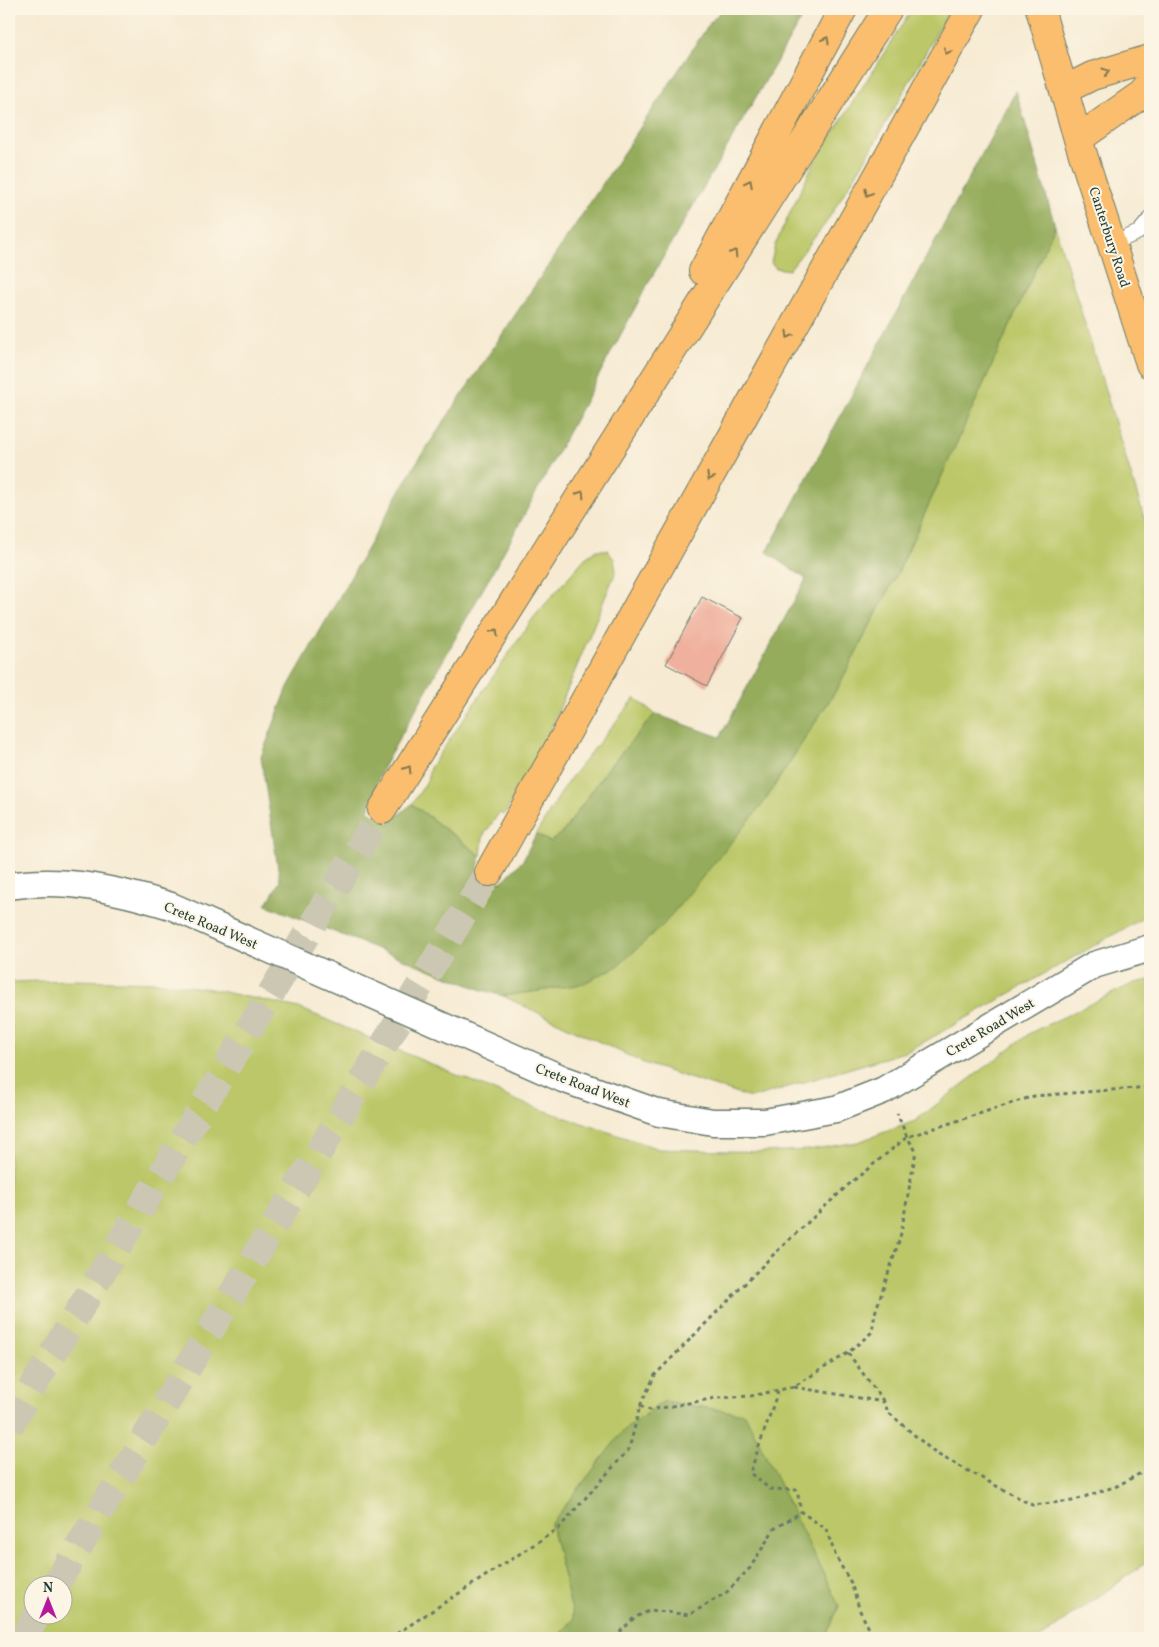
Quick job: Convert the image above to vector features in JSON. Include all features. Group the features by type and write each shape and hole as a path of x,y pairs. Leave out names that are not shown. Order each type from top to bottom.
{"main road":[{"path":"614,444 760,161 843,9"},
{"path":"382,810 888,9"},
{"path":"489,872 971,9"},
{"name":"Canterbury Road","path":"1040,9 1078,138 1150,364"},
{"path":"1064,90 1092,76 1150,59"},
{"path":"1078,138 1142,94 1150,84"}],"street":[{"name":"Crete Road West","path":"9,886 67,883 119,890 171,906 563,1079 659,1113 713,1122 765,1122 836,1109 884,1090 1094,965 1150,948"}],"lane":[{"path":"1112,244 1140,232 1150,219"}],"path":[{"path":"390,1638 558,1528 629,1449 640,1406 655,1375 768,1260 847,1186 907,1137 1034,1096 1150,1087"},
{"path":"640,1406 650,1410 716,1398 751,1396 793,1387 848,1352 872,1332 875,1313 900,1238 916,1151 907,1137 898,1116"},
{"path":"848,1352 884,1402 888,1412 935,1453 1032,1505 1072,1501 1117,1486 1150,1468"},
{"path":"793,1387 884,1402"},
{"path":"778,1391 750,1473 770,1489 798,1490 801,1512 826,1530 836,1557 851,1583 860,1611 874,1638"},
{"path":"614,1638 634,1618 651,1610 689,1615 727,1592 750,1568 774,1530 801,1512"}],"green space":[{"path":"723,9 807,9 650,280 516,530 380,773 369,811 388,823 412,804 481,856 475,877 502,882 523,860 536,834 550,842 563,832 609,767 655,714 720,737 806,579 767,552 1016,91 1055,226 899,570 838,687 762,805 663,925 618,966 582,984 503,996 479,989 266,905 280,881 261,757 288,687 413,468 712,20"},
{"path":"912,9 950,9 868,155 825,224 789,270 776,268 771,263 775,245 812,166"},
{"path":"1055,226 1150,537 1150,914 908,1051 751,1098 646,1064 503,996 552,989 762,805 838,687 899,570"},
{"path":"597,550 607,550 614,559 616,571 551,729 504,815 499,813 483,836 481,856 412,804 427,781 430,768 534,617 585,558"},
{"path":"635,698 655,714 609,767 563,832 550,842 536,834 569,780"},
{"path":"73,980 156,982 210,989 299,1008 525,1104 659,1149 762,1152 808,1150 858,1142 915,1121 1030,1033 1134,983 1150,980 1150,1560 1040,1638 825,1638 839,1606 551,1523 574,1619 557,1638 9,1638 9,982"},
{"path":"664,1401 745,1414 839,1606 825,1638 557,1638 574,1619 551,1524 623,1431"}],"building":[{"path":"702,597 743,618 707,686 666,664"}],"tunnel":[{"path":"9,1426 382,810"},
{"path":"62,1574 489,872"},
{"path":"23,1638 32,1624"}]}
